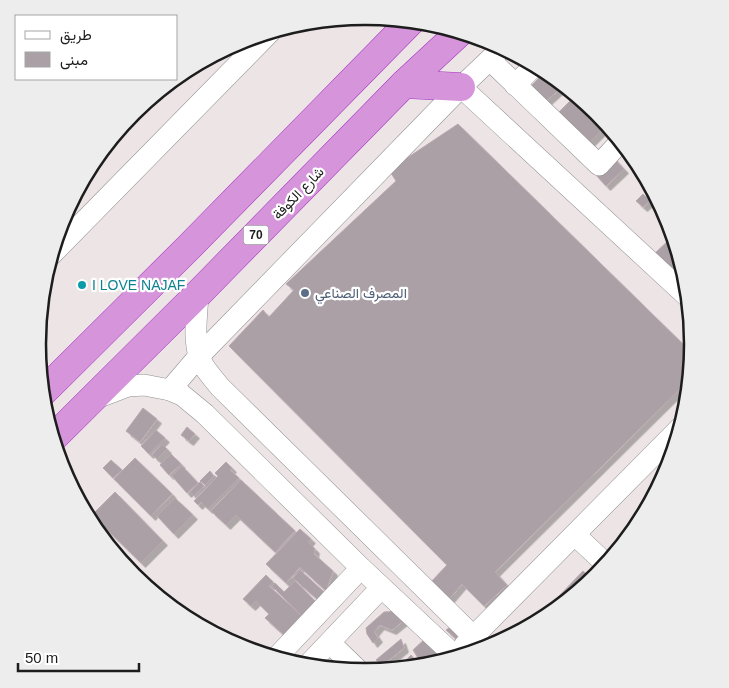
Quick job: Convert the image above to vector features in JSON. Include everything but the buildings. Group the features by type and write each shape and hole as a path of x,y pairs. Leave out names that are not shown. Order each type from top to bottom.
{"highway":[{"path":"48,387 188,248 404,28"},
{"path":"411,29 424,38 431,47 434,58"},
{"name":"شارع الكوفة","path":"58,433 404,84 454,38"},
{"path":"404,84 461,87"}],"street":[{"path":"61,245 261,42"},
{"path":"170,390 199,356 461,87 496,54 515,84 599,165 615,147"},
{"path":"515,84 529,71"},
{"path":"461,87 678,288"},
{"path":"198,294 197,344 199,356 204,367 220,387 480,642"},
{"path":"92,400 128,386 144,385 170,390 182,395 205,414 361,568 450,651"},
{"path":"481,641 575,535 669,439"},
{"path":"575,535 600,558"},
{"path":"282,652 361,568"},
{"path":"314,659 382,588"},
{"path":"330,642 350,662"}],"place":[{"name":"I LOVE NAJAF","path":"82,285"},
{"name":"المصرف الصناعي","path":"305,293"}]}
